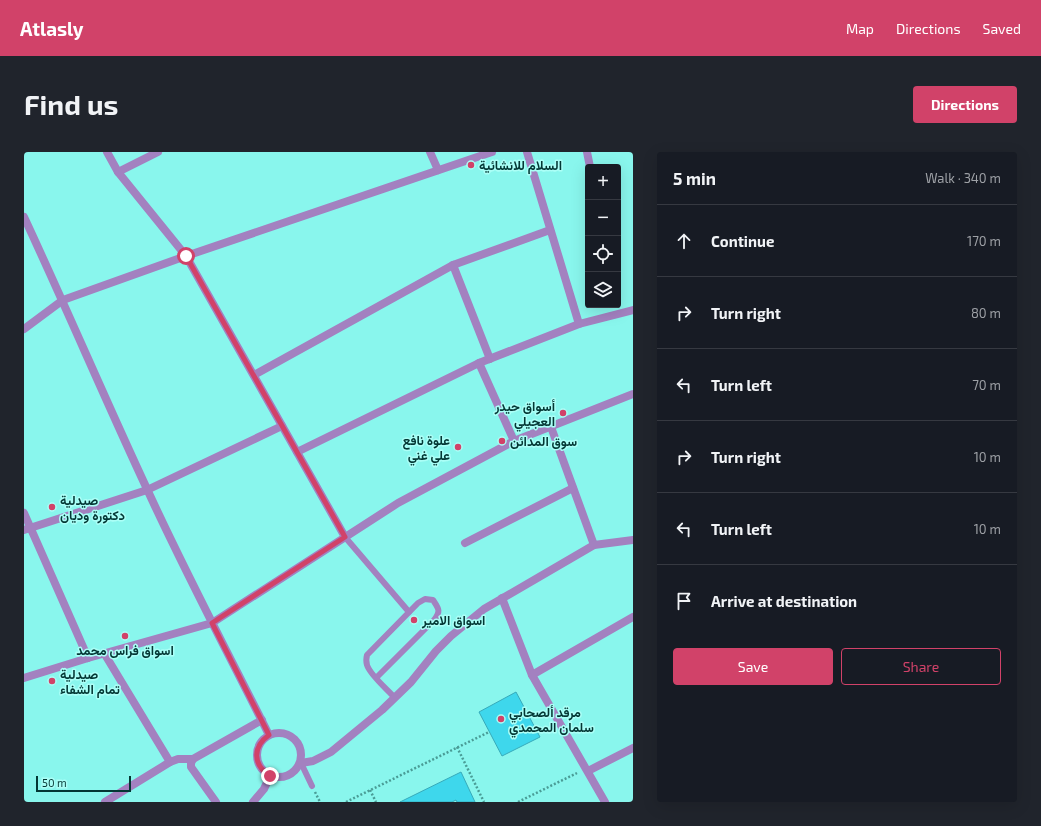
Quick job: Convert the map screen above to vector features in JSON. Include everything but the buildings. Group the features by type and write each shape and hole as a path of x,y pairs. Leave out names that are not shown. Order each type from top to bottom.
{"street":[{"path":"107,152 118,172 186,256 345,537"},
{"path":"118,172 158,152"},
{"path":"430,152 438,170"},
{"path":"24,329 63,300 186,256 492,152"},
{"path":"527,152 579,324"},
{"path":"587,152 589,164"},
{"path":"24,217 63,300 147,490 269,735"},
{"path":"254,375 453,265 550,230"},
{"path":"453,265 490,359"},
{"path":"297,452 479,363 579,324 633,310"},
{"path":"479,363 514,441"},
{"path":"24,678 104,653 212,623 398,502 514,441 633,394"},
{"path":"27,528 147,490 282,426"},
{"path":"551,427 594,545"},
{"path":"465,543 573,488"},
{"path":"24,513 27,528 88,658"},
{"path":"301,763 313,761 331,752 395,698 451,636 484,609 594,545 633,540"},
{"path":"502,598 532,675 605,802"},
{"path":"532,675 633,617"},
{"path":"104,653 170,762"},
{"path":"105,802 170,762 178,759 192,759 262,720"},
{"path":"282,733 289,735 298,744 301,750 301,763 296,770 284,777 277,778 270,776 260,768 257,756 260,744 269,735 282,733"},
{"path":"587,770 633,748"},
{"path":"192,759 191,767 216,802"},
{"path":"253,802 264,790 270,776"}],"lane":[{"path":"345,537 409,612"},
{"path":"376,678 439,614 439,608 433,600 425,599 418,603 367,655 366,663 369,670 376,678 395,698"},
{"path":"301,763 312,786"}],"path":[{"path":"346,802 489,732"},
{"path":"457,747 484,802"},
{"path":"518,802 587,770"},
{"path":"370,790 376,802"}],"place":[{"name":"السلام للانشائية","path":"471,165"},
{"name":"أسواق حيدر العجيلي","path":"563,413"},
{"name":"سوق المدائن","path":"502,441"},
{"name":"علوة نافع علي غني","path":"458,447"},
{"name":"صيدلية دكتورة وديان","path":"52,507"},
{"name":"اسواق الامير","path":"414,620"},
{"name":"اسواق فراس محمد","path":"125,636"},
{"name":"صيدلية تمام الشفاء","path":"52,681"},
{"name":"مرقد ألصحابي سلمان المحمدي","path":"501,719"}],"route":[{"path":"186,256 345,537 212,623 269,735 260,744 257,750 257,756 260,768 270,776"}]}
